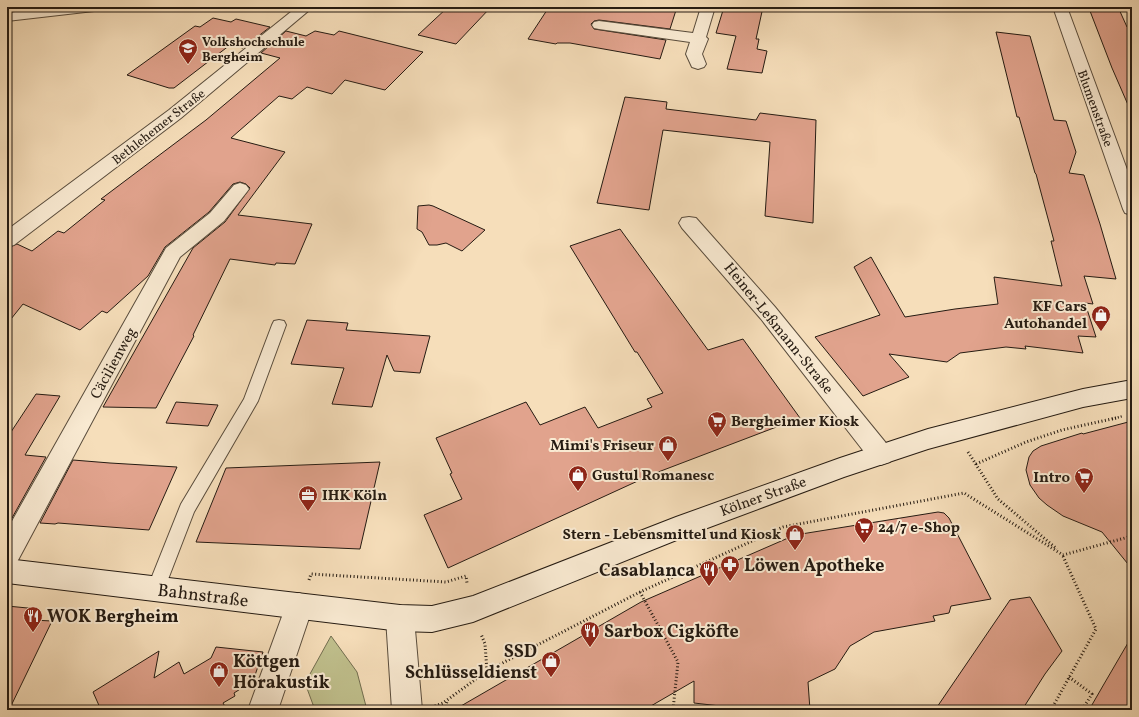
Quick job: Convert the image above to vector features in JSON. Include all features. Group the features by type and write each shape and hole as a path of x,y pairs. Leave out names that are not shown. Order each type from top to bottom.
{"street":[{"path":"7,17 94,7"},
{"path":"280,7 303,9"},
{"path":"698,64 694,54 700,39 708,7"},
{"name":"Blumenstraße","path":"1060,7 1132,209"},
{"name":"Bethlehemer Straße","path":"7,240 175,114 303,9"},
{"path":"599,25 700,39"},
{"name":"Cäcilienweg","path":"7,555 173,254 217,217 240,189"},
{"name":"Heiner-Leßmann-Straße","path":"688,223 768,313 881,455"},
{"name":"Kölner Straße","path":"400,618 432,618 473,609 684,525 881,455 956,432 1083,398 1132,389"},
{"name":"Bahnstraße","path":"7,570 400,618"},
{"path":"263,710 299,606"},
{"path":"400,618 407,710"}],"lane":[{"path":"156,589 187,509 251,401 279,325"}],"path":[{"path":"976,464 1026,442 1055,432 1124,416"},
{"path":"956,432 998,499 1063,555 1096,629 1051,710"},
{"path":"487,671 640,592 783,527 964,494 1063,555 1132,536"},
{"path":"640,592 678,662 673,710"},
{"path":"1069,677 1092,694 1082,710"},
{"path":"446,710 447,700"}],"green space":[{"path":"331,636 357,672 367,710 315,710 305,683"}],"building":[{"path":"448,7 491,7 456,44 418,35"},
{"path":"549,7 677,7 670,29 599,20 594,21 591,24 594,29 666,40 660,59 570,43 556,44 528,39"},
{"path":"724,7 763,7 756,39 759,39 757,49 767,51 762,73 727,69 736,36 716,33"},
{"path":"1091,7 1118,7 1127,27 1132,27 1132,114 1090,11 1093,11"},
{"path":"213,18 231,22 236,19 270,27 243,48 230,45 174,88 169,88 127,75 195,26 200,27"},
{"path":"286,31 306,36 315,31 334,35 339,31 423,52 385,90 345,80 332,94 307,87 292,99 279,96 231,138 285,152 238,215 312,224 295,264 276,263 275,265 230,259 193,335 194,336 156,408 103,407 193,248 225,222 250,188 246,184 240,182 233,184 209,212 165,247 148,276 107,313 102,311 80,330 23,304 7,324 7,248 17,244 32,251 58,231 64,233 105,200 101,199 206,120 280,58 261,53"},
{"path":"996,32 1030,36 1054,120 1066,121 1076,152 1069,173 1084,175 1116,279 1084,276 1093,304 1085,303 1096,337 1078,336 1083,353 1025,346 1026,349 1006,347 960,353 947,362 889,354 909,377 863,396 815,337 880,315 854,267 871,257 905,317 998,304 994,277 1062,286 1051,241 1054,241 1019,117 1017,117"},
{"path":"625,97 667,102 666,109 756,120 760,113 816,120 813,223 765,216 770,142 663,130 649,210 597,203"},
{"path":"429,205 485,230 462,251 446,243 429,245 422,232 417,229 418,206"},
{"path":"620,229 708,350 743,339 800,418 653,474 448,568 424,515 462,499 450,474 452,473 436,438 526,402 540,425 585,407 598,428 652,407 647,399 663,393 637,352 635,352 570,246"},
{"path":"307,320 348,323 346,330 430,336 420,373 394,371 387,355 372,407 332,404 344,368 291,364"},
{"path":"36,394 60,396 25,455 46,457 12,518 7,518 7,438"},
{"path":"176,402 218,405 208,426 166,423"},
{"name":"Intro","path":"1132,421 1132,569 1102,532 1063,516 1039,498 1030,485 1026,470 1029,457 1033,451 1041,446 1082,433 1083,434"},
{"path":"73,460 177,467 149,530 40,523"},
{"path":"380,462 360,549 196,542 226,468"},
{"path":"938,512 944,513 949,518 991,599 951,606 949,613 933,616 935,621 874,632 850,646 835,669 808,682 810,710 755,710 694,703 694,681 644,710 454,710 641,602 795,535"},
{"path":"1030,597 1062,651 1022,710 935,710 1010,600"},
{"path":"7,606 38,609 32,620 52,621 9,710 7,710"},
{"path":"1132,636 1132,710 1089,710 1104,684"},
{"path":"216,647 263,652 253,681 234,693 235,696 223,703 227,710 101,710 93,692 159,651 154,678 179,662 184,674 211,658"}],"place":[{"name":"Volkshochschule Bergheim","path":"188,65"},
{"name":"KF Cars Autohandel","path":"1101,332"},
{"name":"Bergheimer Kiosk","path":"717,438"},
{"name":"Mimi's Friseur","path":"668,462"},
{"name":"Gustul Romanesc","path":"578,492"},
{"name":"Intro","path":"1084,494"},
{"name":"IHK Köln","path":"308,512"},
{"name":"24/7 e-Shop","path":"864,544"},
{"name":"Stern - Lebensmittel und Kiosk","path":"795,551"},
{"name":"Löwen Apotheke","path":"730,582"},
{"name":"Casablanca","path":"709,587"},
{"name":"WOK Bergheim","path":"33,633"},
{"name":"Sarbox Cigköfte","path":"590,648"},
{"name":"SSD Schlüsseldienst","path":"551,678"},
{"name":"Köttgen Hörakustik","path":"219,688"}]}
